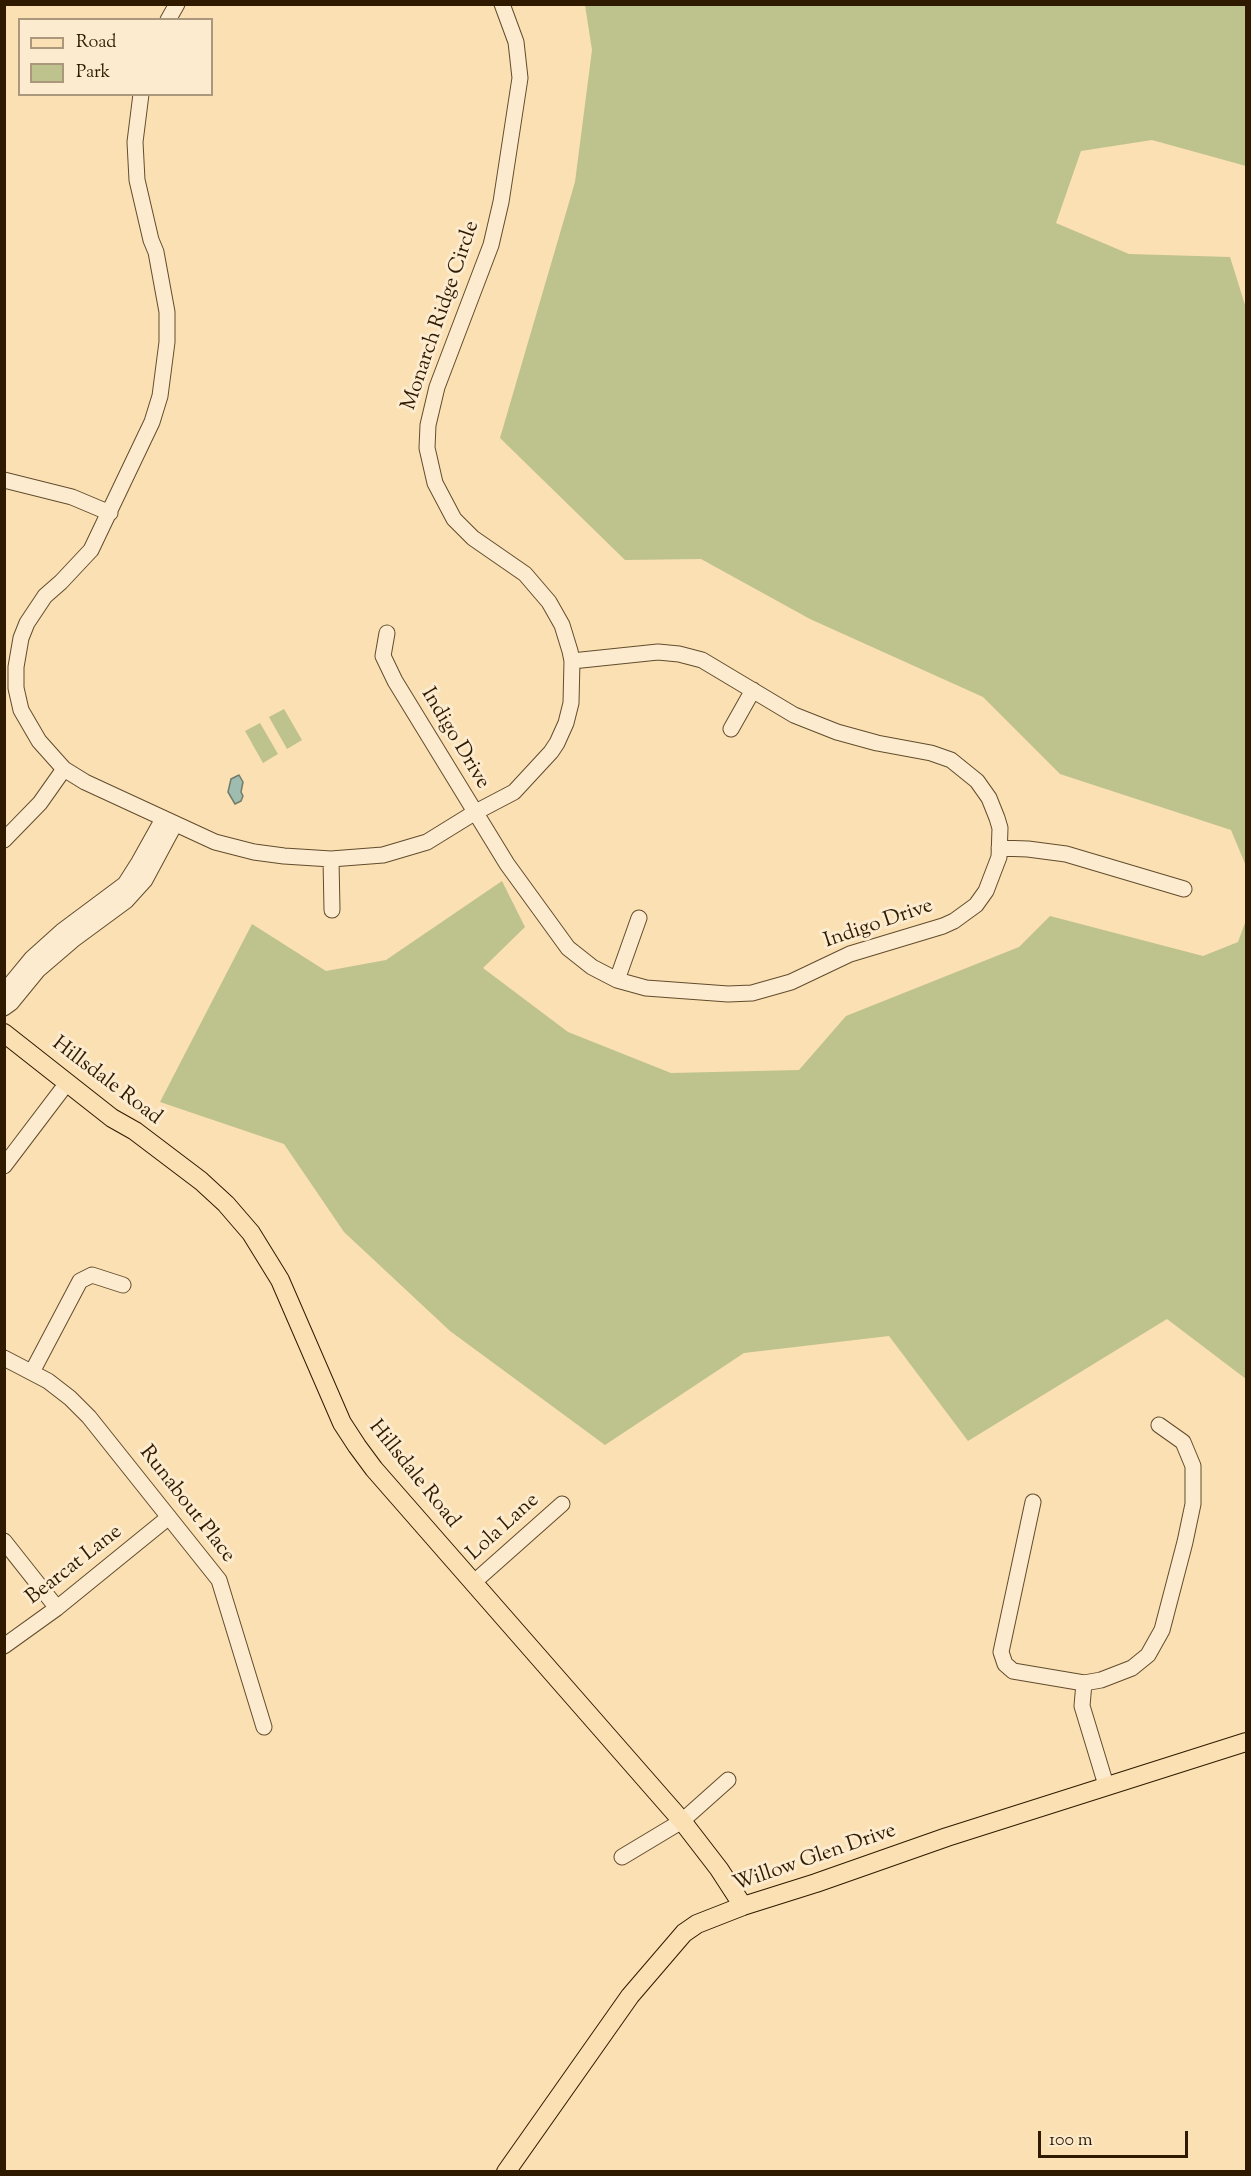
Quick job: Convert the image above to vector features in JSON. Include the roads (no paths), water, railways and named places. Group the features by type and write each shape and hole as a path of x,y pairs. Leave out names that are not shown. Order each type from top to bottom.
{"main road":[{"name":"Hillsdale Road","path":"4,1033 112,1118 135,1131 201,1181 226,1204 251,1233 280,1280 342,1423 357,1446 473,1583 682,1821 719,1869 743,1906"},
{"name":"Willow Glen Drive","path":"506,2172 630,1996 674,1944 697,1924 743,1906 1106,1785 1246,1742"}],"street":[{"path":"169,18 177,4"},
{"name":"Monarch Ridge Circle","path":"141,96 135,142 137,180 161,276 167,312 167,342 160,396 152,423 91,549 45,596 32,613 24,630 17,657 16,688 26,721 39,741 64,769 85,782 215,842 254,852 331,859 383,855 427,842 514,792 557,743 566,723 571,703 572,661 562,625 542,592 516,566 473,538 447,507 435,483 427,448 428,425 436,387 491,244 501,202 519,78 516,42 502,4"},
{"path":"4,480 72,497 110,513"},
{"name":"Indigo Drive","path":"387,633 383,656 395,681 507,864 560,938 584,962 617,980 646,988 728,994 752,993 791,982 850,954 910,937 954,921 976,905 986,891 999,857 1000,828 994,808 977,781 961,766 930,753 876,743 837,732 794,714 702,660 658,652 572,661"},
{"path":"731,729 753,690"},
{"path":"4,840 40,803 64,769"},
{"path":"4,992 32,958 62,931 125,884 169,821"},
{"path":"4,1008 11,1003 38,970 132,894 145,880 169,821"},
{"path":"999,848 1066,854 1184,889"},
{"path":"331,859 332,910"},
{"path":"617,980 639,918"},
{"path":"4,1166 67,1083"},
{"path":"32,1372 80,1281 92,1275 123,1285"},
{"name":"Runabout Place","path":"4,1358 32,1372 70,1398 89,1417 219,1580 264,1727"},
{"path":"1033,1502 1001,1652 1005,1664 1013,1671 1084,1683 1123,1672 1148,1655 1158,1639 1167,1616 1191,1513 1194,1474 1183,1442 1159,1425"},
{"name":"Lola Lane","path":"473,1583 562,1503"},
{"name":"Bearcat Lane","path":"4,1646 57,1608 169,1517"},
{"path":"4,1542 57,1608"},
{"path":"1084,1683 1082,1706 1106,1785"},
{"path":"622,1857 682,1821 728,1780"}]}
